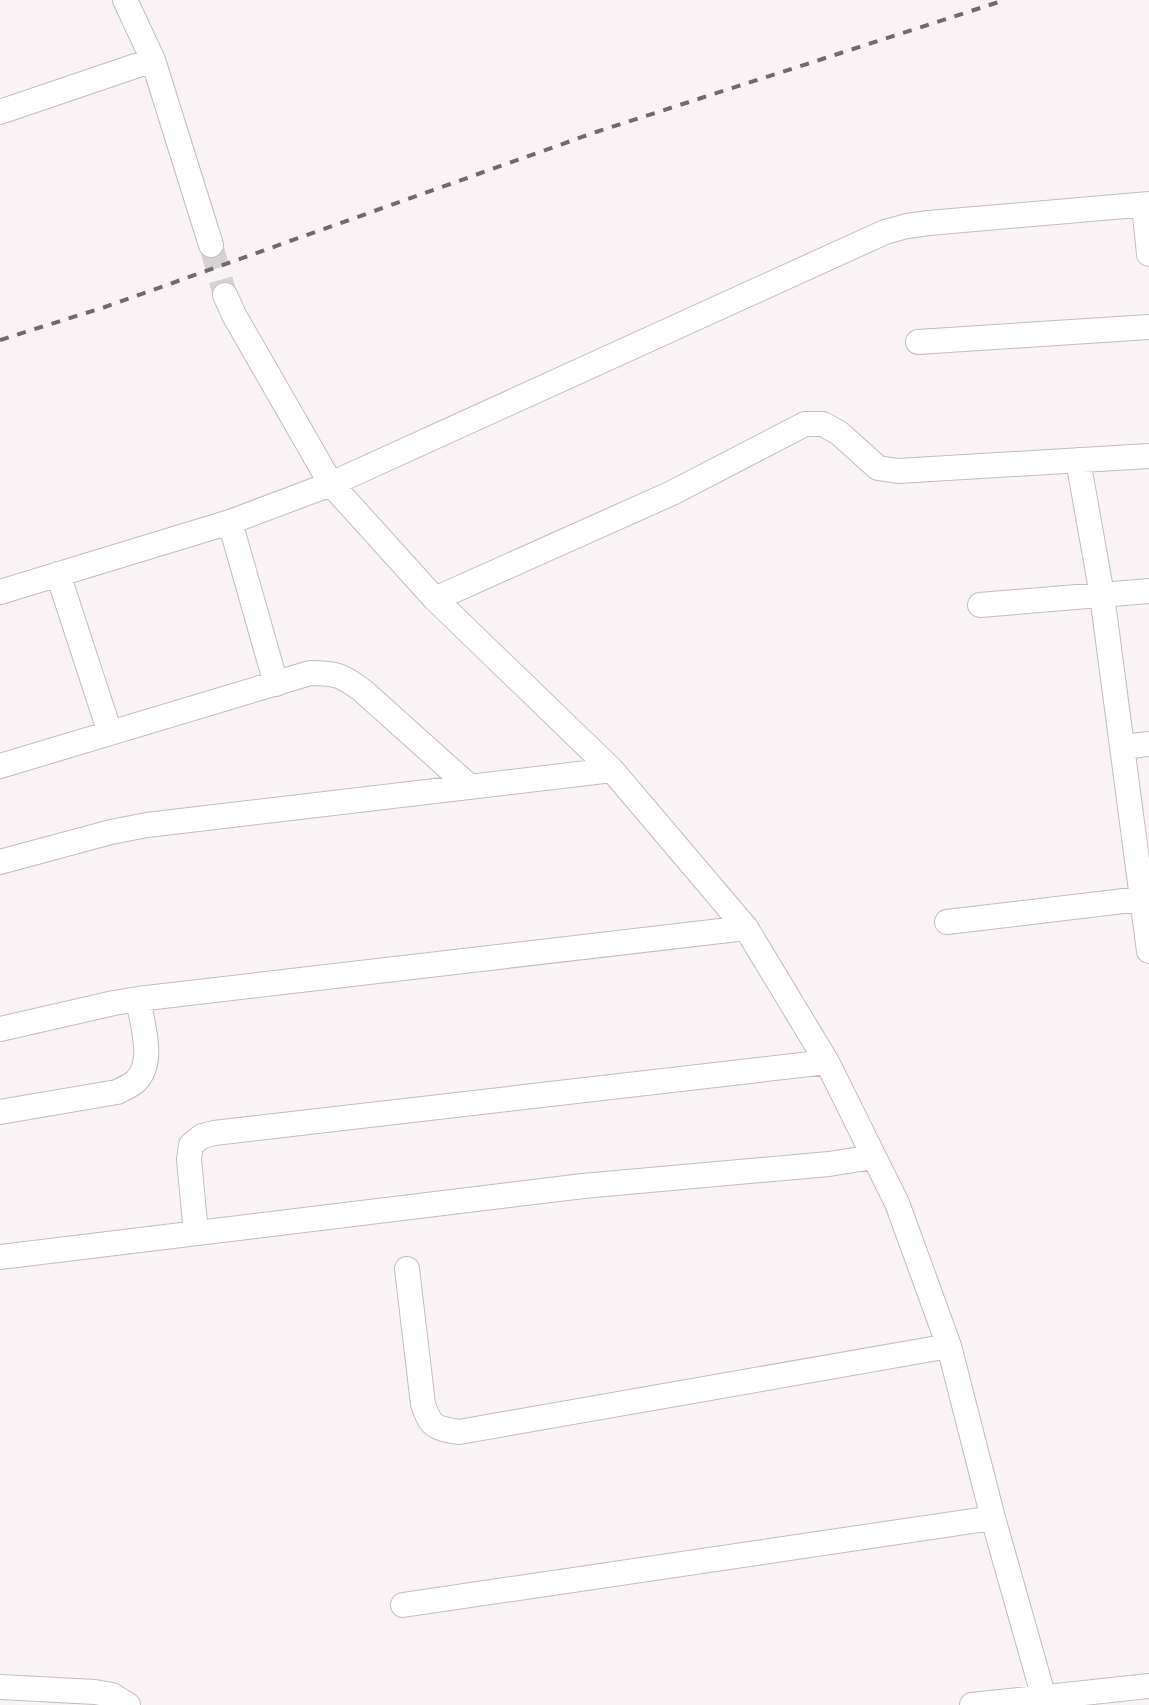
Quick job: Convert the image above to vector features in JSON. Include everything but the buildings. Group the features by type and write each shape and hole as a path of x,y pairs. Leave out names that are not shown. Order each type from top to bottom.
{"street":[{"path":"125,0 153,60 212,245"},
{"path":"0,112 153,60"},
{"path":"0,592 230,522 331,484 885,232 907,226 930,223 1146,204 1149,254"},
{"path":"225,295 234,315 331,484 435,599 612,770 746,928 827,1062 897,1203 949,1346 993,1518 1044,1698"},
{"path":"918,342 1149,327"},
{"path":"435,599 672,493 805,424 823,424 839,433 878,468 898,471 1149,456"},
{"path":"1078,460 1102,595 1122,747 1146,898 1149,951"},
{"path":"230,522 276,684"},
{"path":"58,574 110,733"},
{"path":"980,605 1149,591"},
{"path":"0,766 310,673 328,673 347,678 470,787"},
{"path":"1122,747 1149,744"},
{"path":"0,862 111,832 147,825 612,770"},
{"path":"947,922 1146,898"},
{"path":"0,1029 138,999 746,928"},
{"path":"0,1112 117,1092 134,1083 143,1072 146,1053 138,999"},
{"path":"196,1233 189,1160 191,1145 202,1136 214,1133 827,1062"},
{"path":"0,1257 582,1186 819,1165 873,1157"},
{"path":"407,1270 423,1404 429,1420 440,1429 459,1432 949,1346"},
{"path":"403,1605 993,1518"},
{"path":"972,1705 1149,1686"},
{"path":"0,1687 95,1692 112,1695 128,1705"}],"tunnel":[{"path":"211,245 225,295"}],"railway":[{"path":"0,340 105,307 596,132 1005,0"}]}
